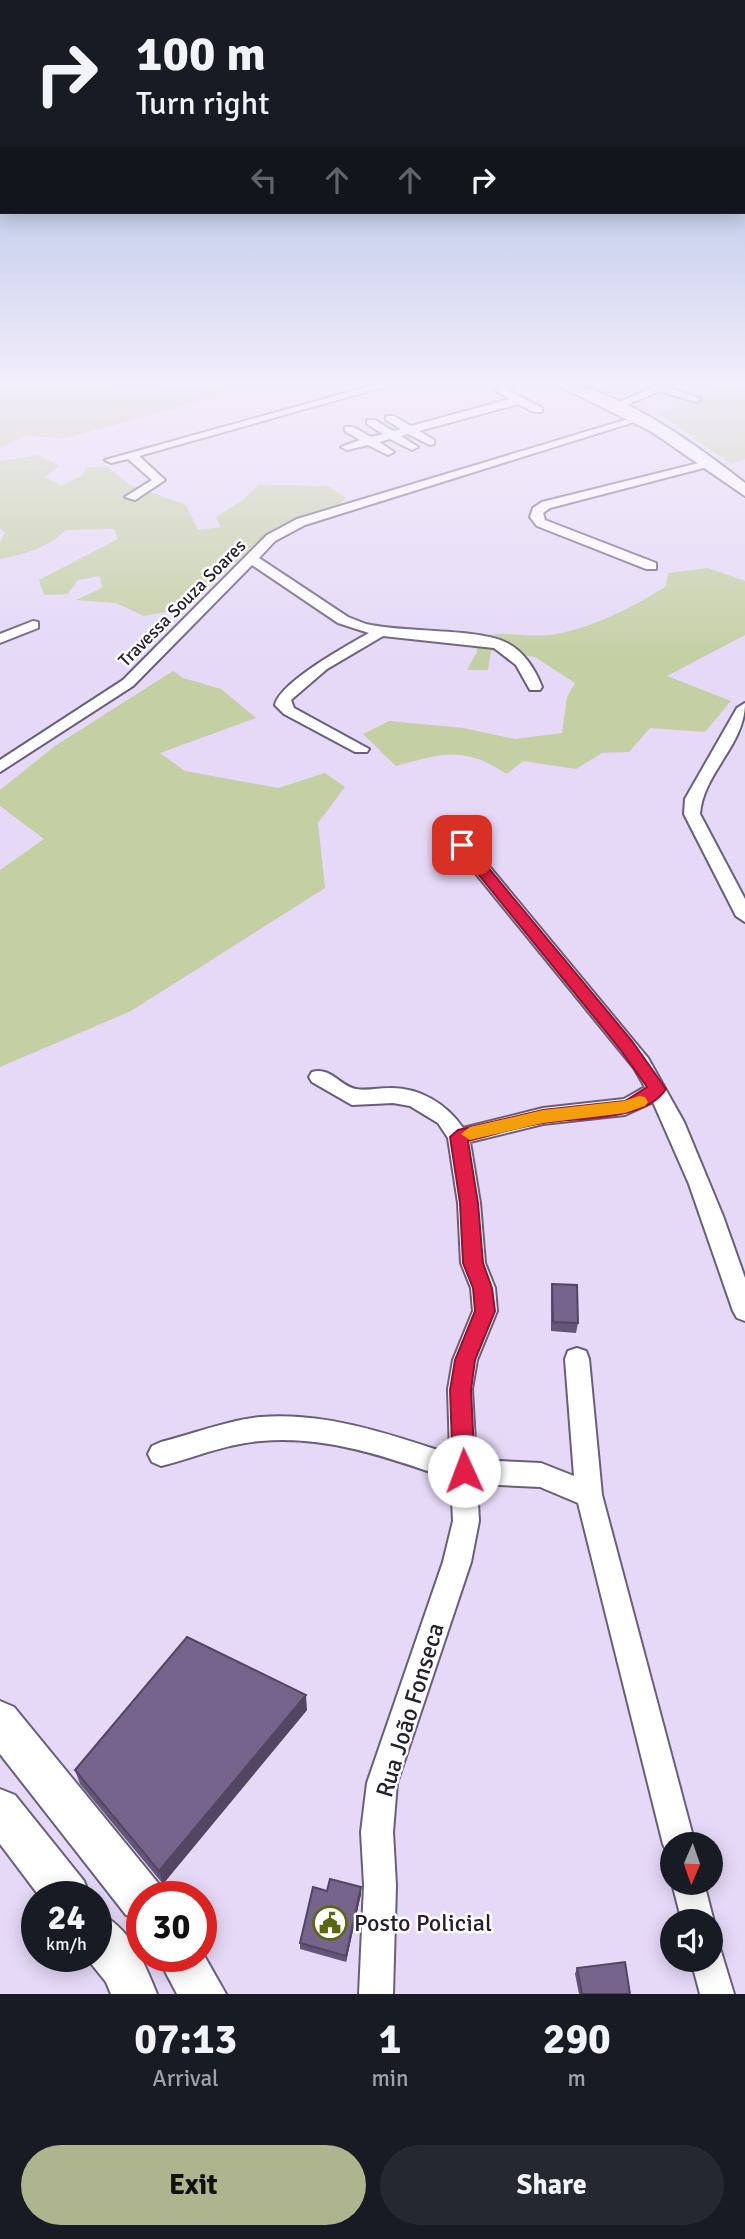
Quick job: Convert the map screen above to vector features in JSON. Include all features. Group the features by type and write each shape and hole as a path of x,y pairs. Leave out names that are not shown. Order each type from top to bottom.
{"main road":[{"path":"727,476 745,491"},
{"path":"0,1721 128,1881"},
{"path":"0,1810 55,1881"},
{"path":"112,1954 122,1966 134,1994"},
{"path":"189,1972 203,1994"}],"street":[{"path":"131,497 159,480 155,476"},
{"name":"Travessa Souza Soares","path":"0,767 128,682 271,538 301,522 452,476"},
{"path":"652,566 541,523 536,517 537,511 546,505 660,476"},
{"path":"250,558 343,620 380,632 498,644 512,651 528,669 535,687"},
{"path":"0,639 33,625"},
{"path":"361,749 289,711 284,705 284,699 322,666 380,632"},
{"path":"745,708 693,799 692,814 745,916"},
{"path":"444,823 625,1043 657,1089 686,1147 745,1311"},
{"path":"318,1077 352,1097 393,1095 416,1100 444,1117 458,1137 543,1116 625,1107 637,1103 657,1089"},
{"name":"Rua João Fonseca","path":"376,1994 380,1885 377,1832 383,1783 457,1562 466,1521 460,1390 465,1360 485,1311 482,1288 473,1263 469,1203 458,1137"},
{"path":"577,1359 589,1495 675,1832"},
{"path":"161,1454 259,1429 305,1429 374,1441 464,1471 541,1475 589,1495"},
{"path":"711,1972 717,1994"}],"green space":[{"path":"0,476 46,476 61,486 81,476 119,476 128,484 186,505 198,530 221,527 216,517 243,500 258,485 328,486 346,498 335,508 278,526 182,609 144,616 116,603 76,600 102,588 100,576 78,580 68,594 44,595 39,580 118,539 114,529 66,530 35,549 0,559 0,542 5,532 0,529"},
{"path":"708,568 745,581 745,635 667,676 731,701 705,732 650,728 629,752 602,753 576,769 523,761 507,774 478,759 453,755 441,755 396,766 363,734 389,721 463,728 515,739 562,733 567,697 575,683 535,657 491,651 488,670 467,670 477,652 475,638 496,634 546,635 570,631 641,601 666,586 668,573"},
{"path":"173,671 183,678 221,689 256,718 160,753 185,771 278,788 325,773 345,787 318,823 325,888 131,1011 0,1067 0,870 44,839 0,806 0,790 55,746"}],"building":[{"path":"552,1284 577,1285 578,1323 553,1322"},
{"path":"187,1637 306,1695 159,1871 75,1770"},
{"name":"Posto Policial","path":"330,1879 361,1887 346,1956 300,1943 313,1887 327,1891"},
{"path":"625,1962 630,1994 582,1994 577,1968"}],"slow traffic":[{"path":"470,1134 543,1116 625,1107 639,1102"}],"place":[{"name":"Posto Policial","path":"330,1923"}],"route":[{"path":"462,845 641,1063 657,1089 637,1103 625,1107 543,1116 458,1137 469,1203 473,1263 482,1288 485,1311 477,1337 465,1360 460,1390 464,1471"}]}
